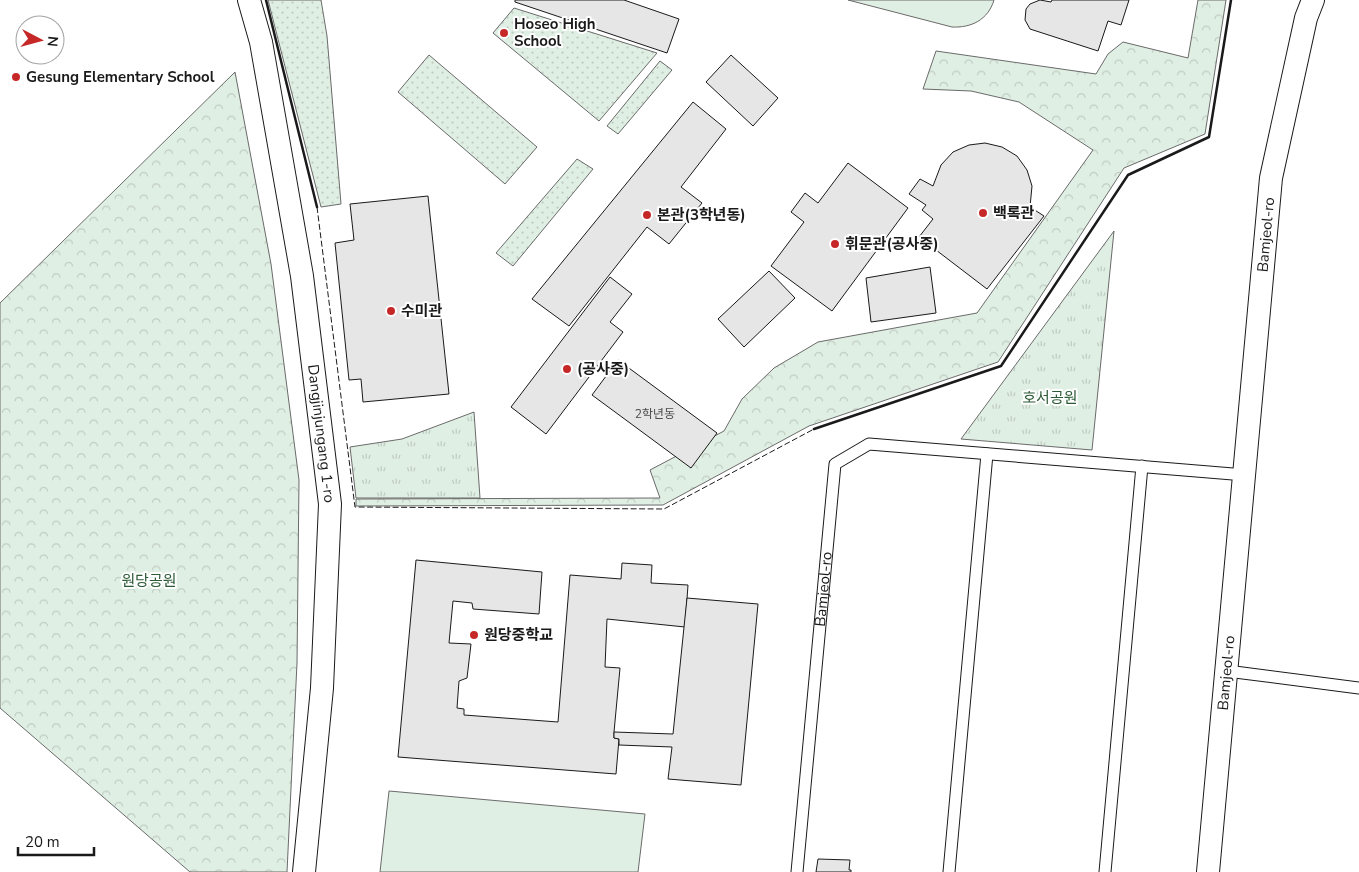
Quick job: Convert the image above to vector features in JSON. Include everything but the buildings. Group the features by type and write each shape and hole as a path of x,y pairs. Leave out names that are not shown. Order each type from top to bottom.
{"street":[{"name":"Dangjinjungang 1-ro","path":"249,0 261,42 302,276 330,504 322,688 304,872"},
{"name":"Bamjeol-ro","path":"1208,872 1228,671 1271,178 1306,18 1312,0"}],"lane":[{"name":"Bamjeol-ro","path":"797,872 835,464 870,444 1245,475"},
{"path":"949,872 987,454"},
{"path":"1104,872 1142,466"},
{"path":"1228,671 1359,688"}],"green space":[{"path":"268,0 321,0 327,36 341,204 321,207"},
{"path":"848,0 994,0 988,13 983,18 966,26 952,27"},
{"path":"1198,0 1226,0 1205,134 1124,168 998,362 809,426 663,505 356,506 356,499 660,498 650,470 724,431 742,399 774,368 818,342 977,313 1093,150 1019,102 971,91 923,89 936,51 1096,74 1108,54 1123,42 1188,58"},
{"path":"514,8 657,53 599,121 493,33"},
{"path":"429,55 537,147 505,184 398,92"},
{"path":"660,61 672,70 618,134 607,126"},
{"name":"원당공원","path":"235,72 271,264 299,480 297,663 287,872 190,872 0,708 0,303"},
{"path":"577,159 593,169 513,266 496,253"},
{"name":"호서공원","path":"1114,231 1092,450 961,439"},
{"path":"474,412 480,498 356,498 350,447 402,439"},
{"path":"389,791 645,814 638,872 380,872"}],"fence":[{"path":"317,207 355,507 664,509 814,429"}],"wall":[{"path":"266,0 317,207"},
{"path":"814,429 1001,366 1128,175 1209,137 1231,0"}],"place":[{"name":"Hoseo High School","path":"504,33"},
{"name":"Gesung Elementary School","path":"16,77"},
{"name":"백록관","path":"983,213"},
{"name":"본관(3학년동)","path":"647,215"},
{"name":"휘문관(공사중)","path":"835,244"},
{"name":"수미관","path":"391,311"},
{"name":"(공사중)","path":"567,369"},
{"name":"원당중학교","path":"474,635"}]}
